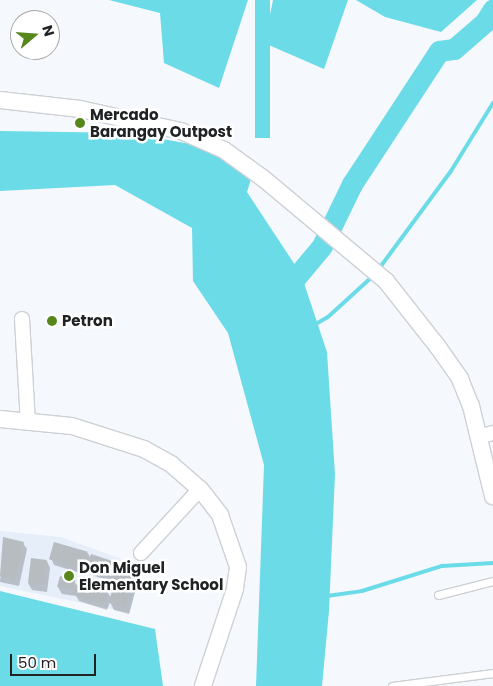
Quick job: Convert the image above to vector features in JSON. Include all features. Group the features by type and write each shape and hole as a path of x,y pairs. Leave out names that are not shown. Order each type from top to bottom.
{"street":[{"path":"0,100 80,109 169,128 224,150 264,178 386,281 460,379 486,435 493,496"},
{"path":"22,319 28,422"},
{"path":"0,419 72,426 144,449 170,464 200,489 220,515 238,567 235,589 203,686"},
{"path":"141,553 200,489"}],"lane":[{"path":"438,595 493,581"},
{"path":"392,686 493,673"}],"shaded area":[{"name":"Don Miguel Elementary School","path":"0,531 61,537 140,566 130,613 0,586"}],"water":[{"path":"109,0 248,0 219,88 164,63 160,13"},
{"path":"255,0 270,0 270,138 255,138"},
{"path":"273,0 348,0 324,69 264,43"},
{"path":"356,0 477,0 441,32 385,17"},
{"path":"493,0 493,20 485,32 454,56 440,44 458,37 484,15"},
{"path":"0,131 131,133 195,145 215,153 251,179 247,192 301,274 327,352 335,474 329,611 322,686 256,686 264,465 228,333 193,281 192,228 115,185 0,191"},
{"path":"0,591 155,629 163,686 0,686"}],"building":[{"path":"3,537 24,542 15,580 0,576"},
{"path":"54,542 88,552 83,569 49,559"},
{"path":"91,554 115,562 110,577 86,569"},
{"path":"31,558 47,560 44,585 28,583"},
{"path":"118,570 135,575 126,608 109,603"},
{"path":"60,576 75,580 73,591 57,587"},
{"path":"79,580 108,590 103,604 74,594"}],"waterway":[{"path":"282,294 322,246 352,184 439,51 454,49 485,22 493,9"},
{"path":"378,270 451,171 493,103"},
{"path":"314,325 328,317 374,275"},
{"path":"327,596 362,591 442,566 493,563"}],"place":[{"name":"Mercado Barangay Outpost","path":"80,123"},
{"name":"Petron","path":"52,321"},
{"name":"Don Miguel Elementary School","path":"69,576"}]}
